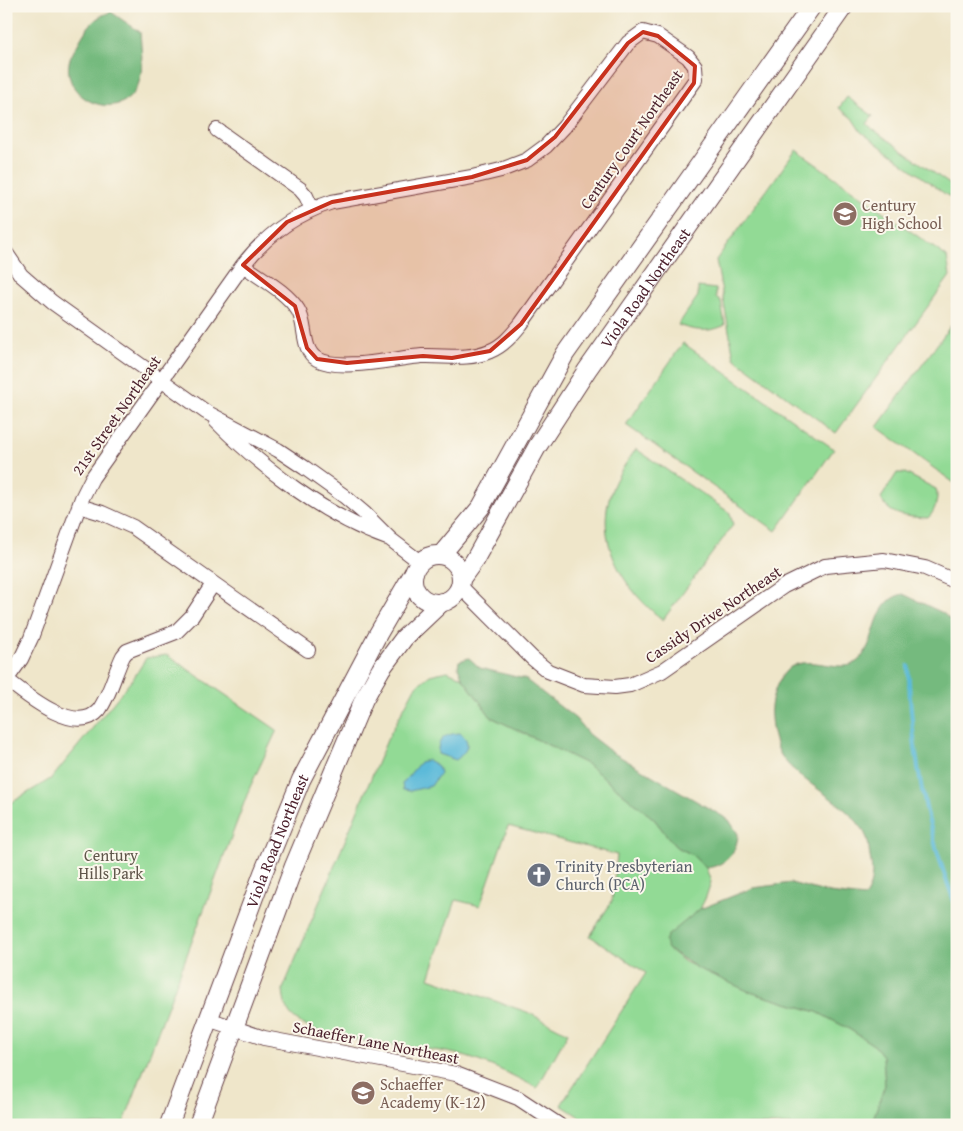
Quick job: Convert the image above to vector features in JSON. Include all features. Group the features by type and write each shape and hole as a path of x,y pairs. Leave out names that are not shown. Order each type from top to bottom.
{"main road":[{"name":"Viola Road Northeast","path":"441,555 481,507 565,354 812,6"},
{"name":"Viola Road Northeast","path":"461,583 537,447 587,370 844,6"},
{"path":"441,555 458,566 461,583 453,597 442,602 433,603 421,597 414,586 417,567 427,557 441,555"},
{"name":"Viola Road Northeast","path":"169,1125 301,780 378,634 417,567"},
{"name":"Viola Road Northeast","path":"198,1125 294,866 364,699 380,669 404,638 442,602"}],"street":[{"name":"Century Court Northeast","path":"243,264 295,306 302,318 308,348 314,356 322,361 348,363 423,356 452,358 490,351 503,344 516,330 664,126 694,83 697,74 695,66 688,57 658,36 643,32 628,43 555,137 527,160 482,175 332,202 312,209"},
{"path":"217,130 300,189 312,209"},
{"name":"21st Street Northeast","path":"6,680 31,638 86,488 104,458 243,264 271,234 312,209"},
{"path":"6,253 21,274 37,291 206,412 278,450 305,468 364,513 417,567"},
{"path":"206,412 244,448 271,470 332,513 390,539"},
{"path":"79,506 127,523 308,650"},
{"name":"Cassidy Drive Northeast","path":"461,583 532,658 548,671 584,685 615,687 630,685 662,671 784,586 825,566 884,560 925,568 957,582"},
{"path":"6,680 48,709 77,718 93,715 103,703 123,656 127,651 176,632 192,616 213,584"},
{"name":"Schaeffer Lane Northeast","path":"208,1019 264,1038 456,1074 518,1098 559,1125"}],"highlighted area":[{"path":"643,32 658,36 695,66 694,83 670,118 521,324 490,351 452,358 423,356 347,363 317,359 307,348 295,306 243,265 287,222 332,202 472,177 527,160 555,137 628,43"}],"green space":[{"path":"111,12 140,32 142,58 141,74 135,91 125,101 113,105 99,104 87,99 76,90 70,78 69,63 73,52 89,27 96,19"},
{"path":"847,97 873,116 867,124 874,130 955,188 957,187 957,198 955,200 945,194 861,132 852,118 839,108"},
{"path":"796,150 947,257 950,276 836,433 734,358 716,260"},
{"path":"698,287 716,289 716,297 721,301 725,325 719,328 702,330 678,325 698,296"},
{"path":"957,317 957,485 877,427"},
{"path":"683,343 834,449 776,531 626,425"},
{"path":"636,449 730,513 733,525 663,620 649,608 625,580 616,564 606,529 607,511 613,486"},
{"path":"897,473 905,473 936,489 936,505 928,518 901,515 884,504 881,498"},
{"path":"903,594 943,613 957,626 957,1125 871,1125 885,1085 883,1056 875,1046 849,1029 817,1012 750,992 699,969 668,949 665,942 667,936 700,909 753,888 791,883 829,893 865,897 870,887 872,873 867,838 852,816 785,761 779,752 773,735 771,706 774,692 780,680 787,670 794,665 811,663 847,666 861,658 867,649 884,606 892,598"},
{"name":"Century Hills Park","path":"167,655 277,730 250,787 123,1125 6,1125 6,806 52,778 135,676 146,658"},
{"path":"469,658 480,668 525,679 576,719 588,734 610,751 729,820 738,834 735,847 729,857 719,865 706,868 691,854 675,846 654,819 587,764 491,717 462,677 458,667 459,661"},
{"path":"447,671 462,677 491,717 587,764 654,819 675,846 691,854 706,868 711,882 706,897 700,909 689,919 668,949 685,962 750,992 817,1012 849,1029 875,1046 883,1056 885,1085 871,1125 592,1125 561,1105 646,973 590,936 612,901 617,855 508,826 480,906 456,900 429,978 527,1012 568,1033 537,1088 477,1060 438,1051 349,1039 310,1028 292,1017 286,1006 283,989 387,740 415,687 430,675"}],"water":[{"path":"460,733 466,740 467,747 460,757 456,760 438,754 439,744 443,738 451,734"},
{"path":"428,760 438,766 440,773 431,786 410,791 403,790 402,784 420,762"}],"waterway":[{"path":"908,666 913,729 922,790 936,849 957,909"}],"place":[{"name":"Century High School","path":"845,214"},
{"name":"Trinity Presbyterian Church (PCA)","path":"539,875"},
{"name":"Schaeffer Academy (K-12)","path":"363,1093"}]}
